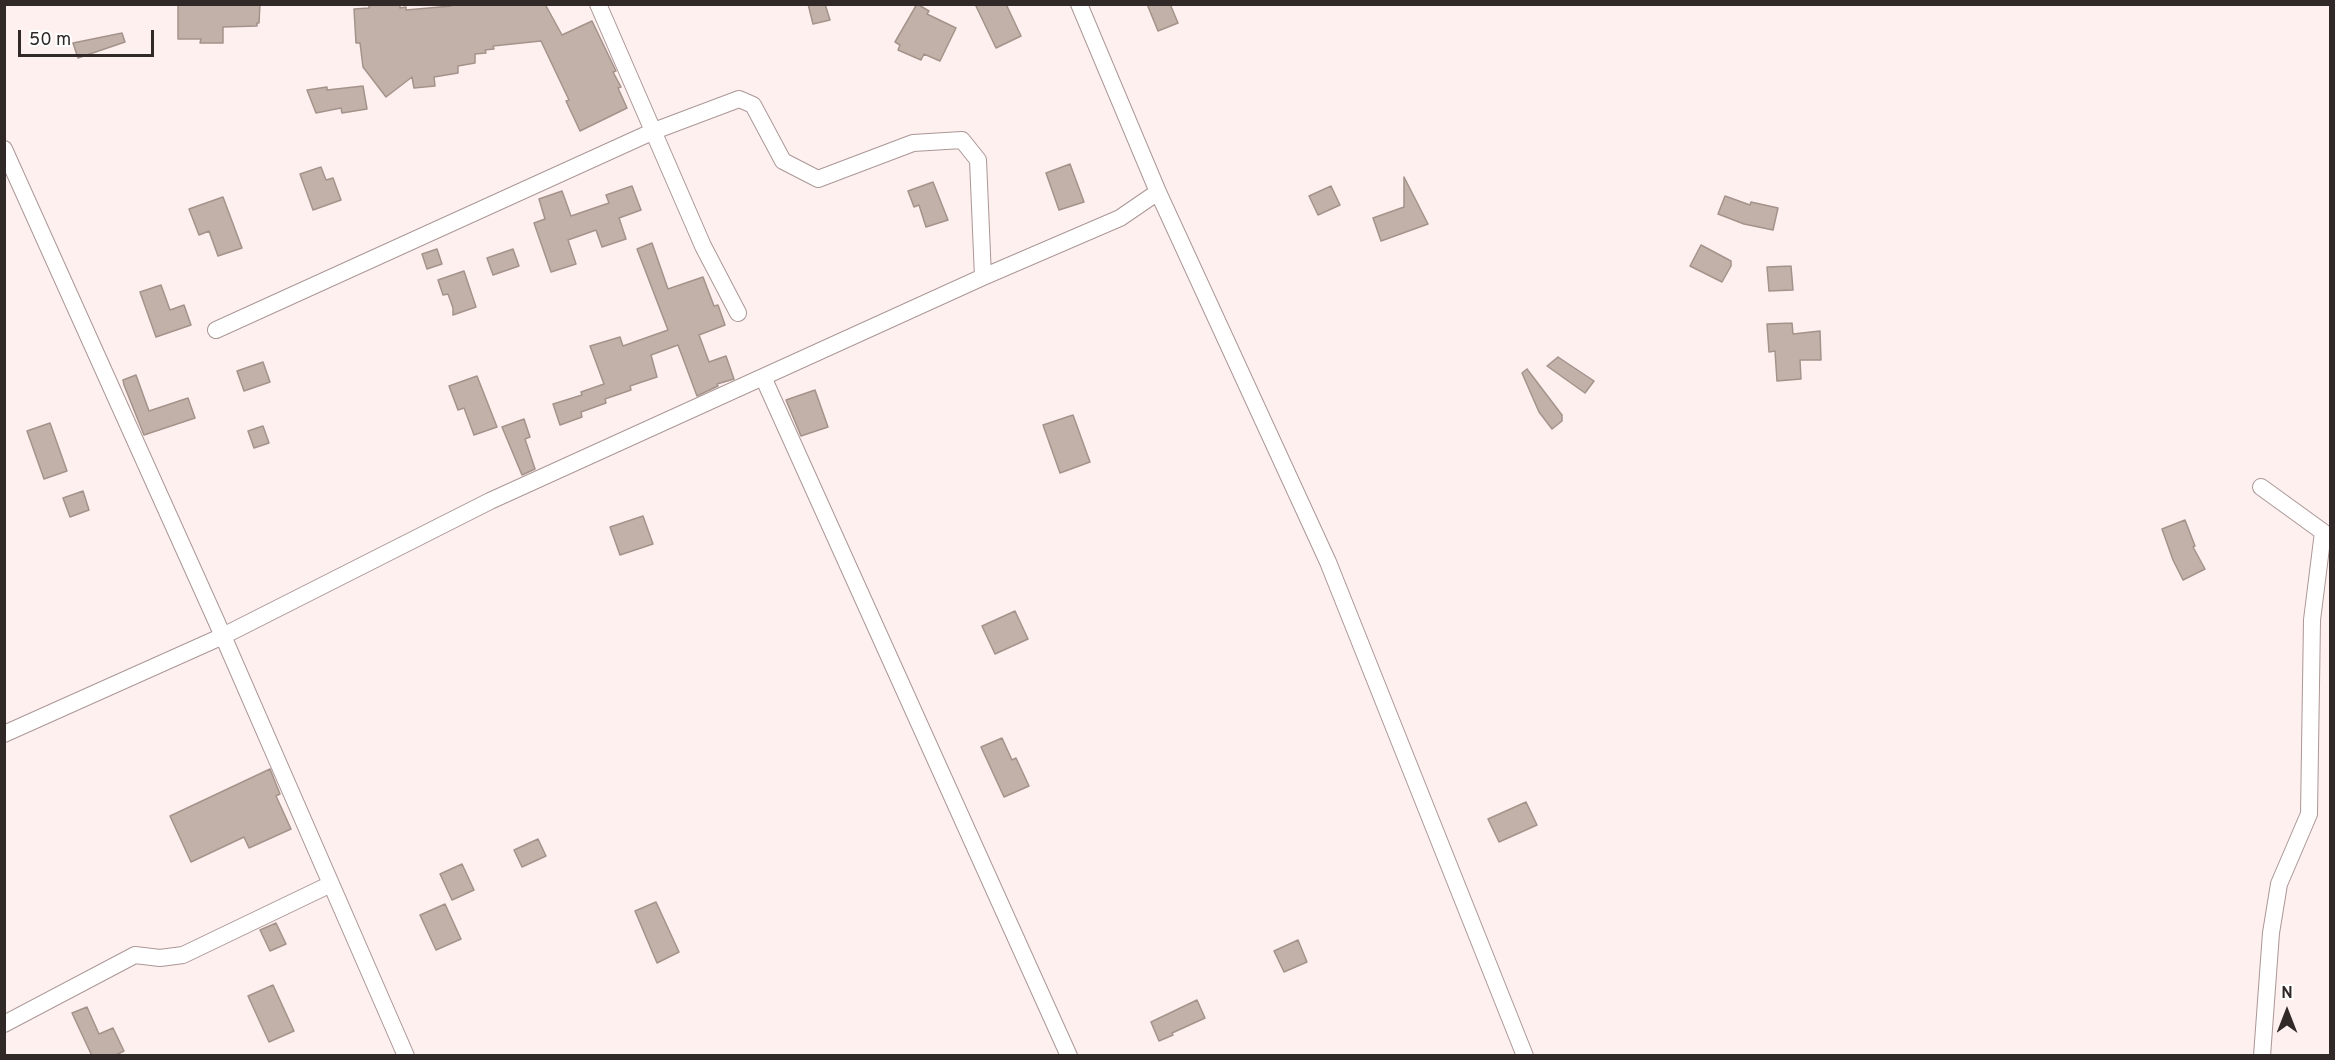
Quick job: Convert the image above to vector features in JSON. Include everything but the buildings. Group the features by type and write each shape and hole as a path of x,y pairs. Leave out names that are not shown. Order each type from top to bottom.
{"street":[{"path":"598,4 702,246 738,313"},
{"path":"1079,4 1158,192 1328,562 1525,1056"},
{"path":"216,330 654,131 739,99 753,105 783,161 818,179 913,143 962,140 978,160 983,277"},
{"path":"4,149 223,636 406,1056"},
{"path":"4,734 223,636 490,501 983,277 1120,218 1158,192"},
{"path":"763,377 1069,1056"},
{"path":"2261,487 2327,535 2312,620 2310,814 2279,884 2271,933 2262,1056"},
{"path":"4,1024 135,955 160,958 183,955 331,884"}]}
